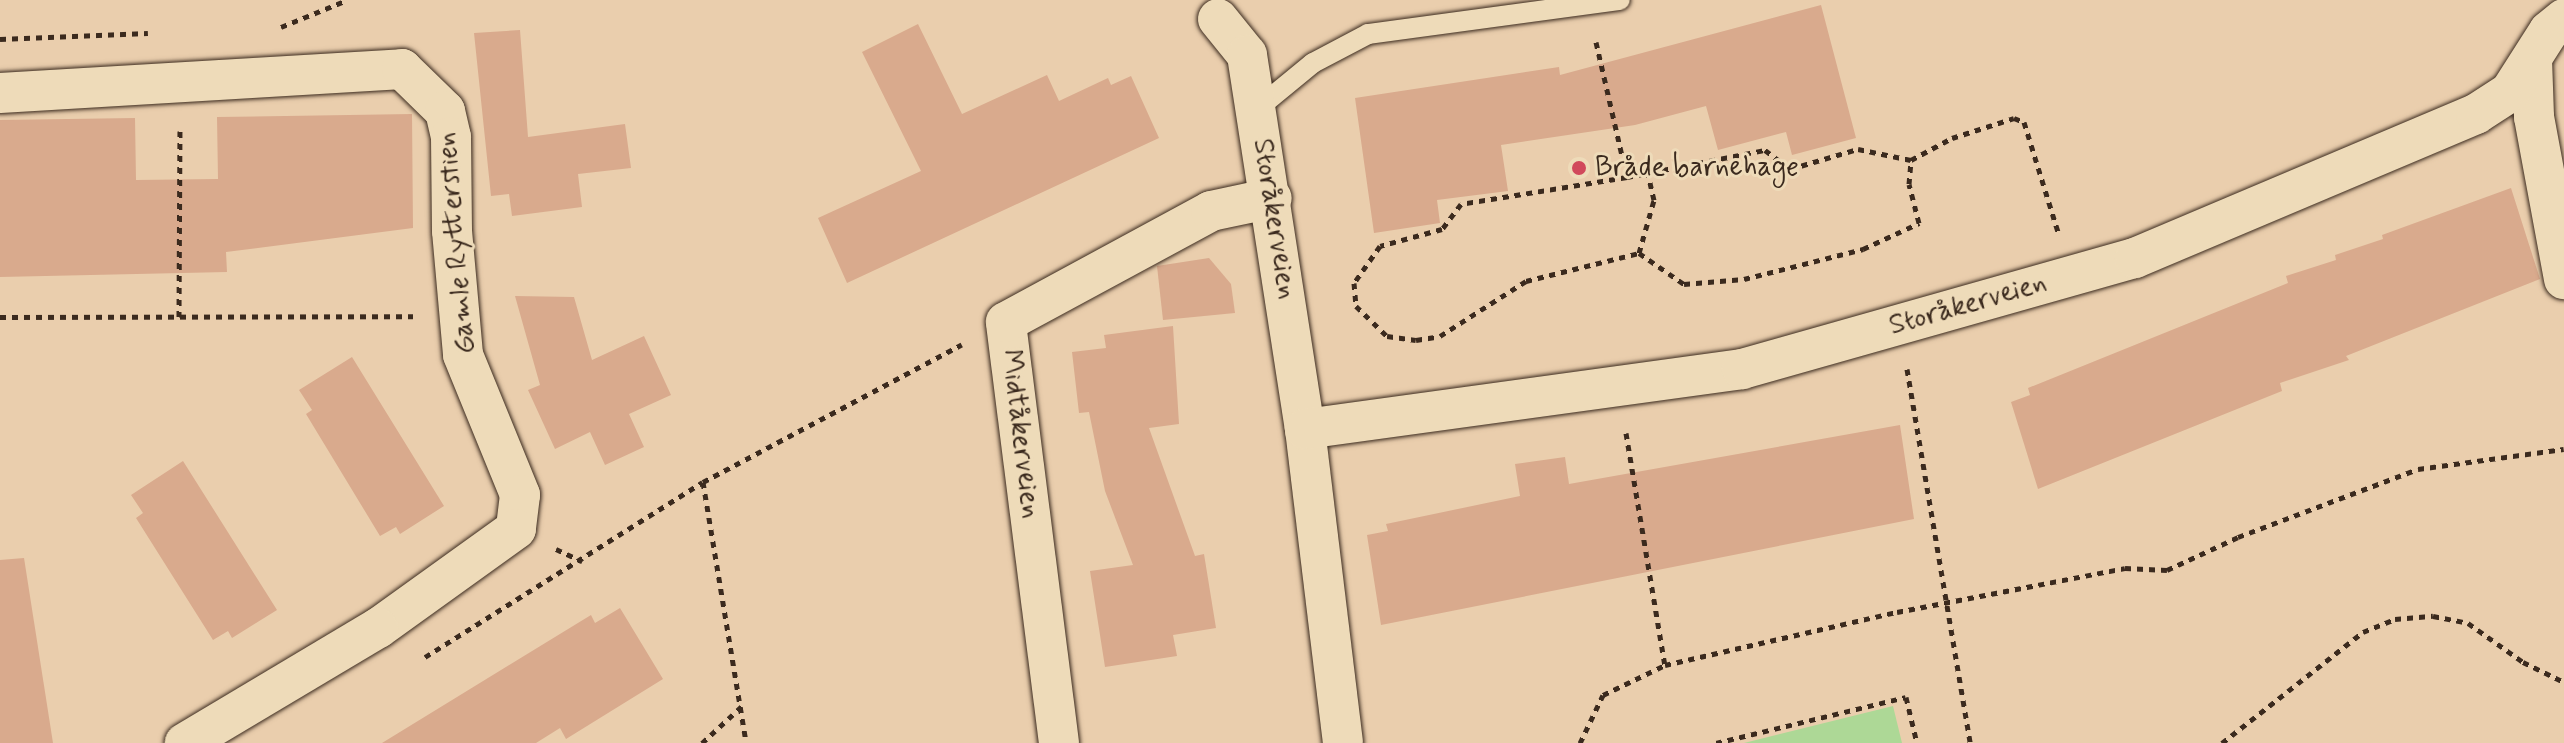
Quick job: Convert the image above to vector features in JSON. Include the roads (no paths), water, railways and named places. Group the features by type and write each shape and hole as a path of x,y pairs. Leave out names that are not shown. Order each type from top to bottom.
{"street":[{"name":"Storåkerveien","path":"1218,19 1247,55 1257,109 1305,429 1343,743"},
{"name":"Storåkerveien","path":"1305,429 1742,369 2135,258 2476,114 2510,92 2564,19"},
{"path":"2532,59 2534,117 2564,279"},
{"name":"Gamle Rytterstien","path":"0,93 402,69 418,80 445,111 451,137 458,318 478,398 520,495 516,529 378,628 185,743"},
{"name":"Midtåkerveien","path":"1059,743 1006,322 1211,211 1272,198"}],"lane":[{"path":"1257,109 1313,63 1368,34 1620,0"}],"place":[{"name":"Bråde barnehage","path":"1579,168"}]}
